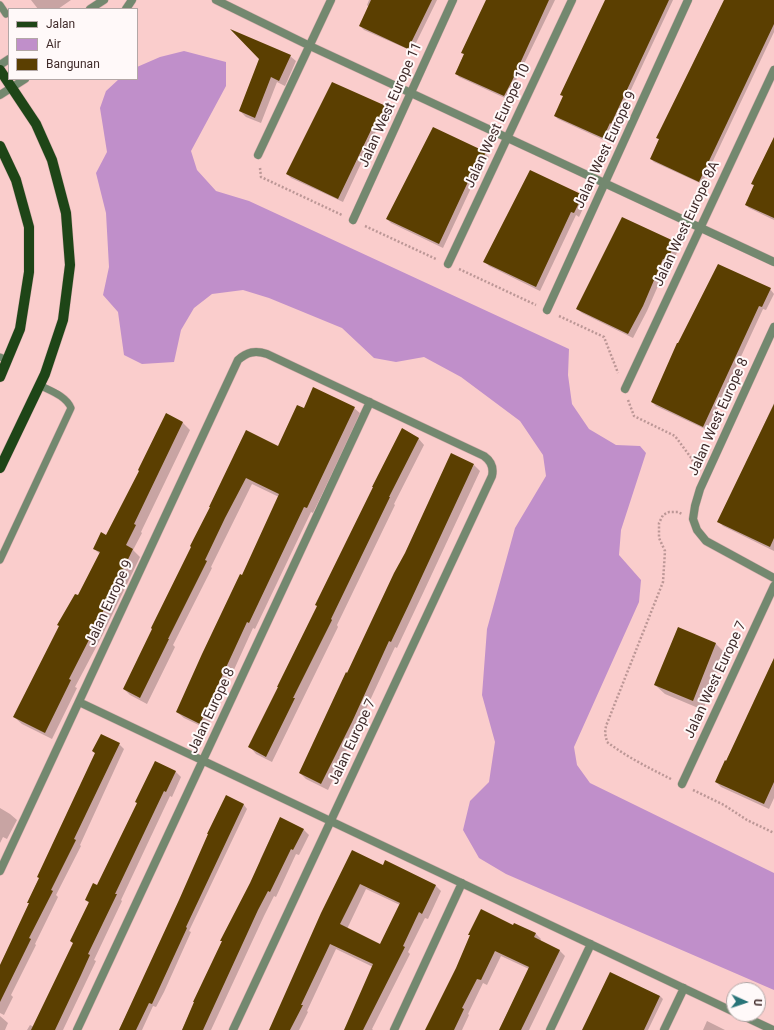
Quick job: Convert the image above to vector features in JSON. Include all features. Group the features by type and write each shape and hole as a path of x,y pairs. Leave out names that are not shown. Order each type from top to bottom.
{"main road":[{"path":"0,70 36,124 52,160 66,213 70,265 63,320 45,374 0,468"},
{"path":"0,146 16,180 29,227 30,272 20,329 4,359 0,377"}],"street":[{"path":"92,8 104,0"},
{"path":"216,0 310,46 774,262"},
{"path":"258,156 331,0"},
{"name":"Jalan West Europe 11","path":"353,220 453,0"},
{"name":"Jalan West Europe 10","path":"448,264 572,0"},
{"name":"Jalan West Europe 9","path":"547,310 688,0"},
{"name":"Jalan West Europe 8A","path":"624,389 774,70"},
{"path":"0,95 24,80"},
{"name":"Jalan West Europe 8","path":"693,519 700,489 774,327"},
{"name":"Jalan Europe 9","path":"0,871 238,360 244,355 252,352 267,354 370,402"},
{"name":"Jalan Europe 7","path":"233,1030 492,476 492,465 484,456 370,402"},
{"name":"Jalan Europe 8","path":"78,1030 370,402"},
{"path":"693,519 697,530 706,541 774,578"},
{"name":"Jalan West Europe 7","path":"682,784 774,586"},
{"path":"79,702 726,1008"},
{"path":"394,1030 462,883"},
{"path":"550,1030 591,944"},
{"path":"664,1030 684,988"},
{"path":"756,1022 773,1030"}],"lane":[{"path":"0,4 6,14"},
{"path":"0,560 71,408 69,402 64,398 40,385"}],"path":[{"path":"258,156 261,177 604,337 634,416 675,436 692,459 700,489"},
{"path":"693,519 678,512 669,512 663,515 659,522 659,538 666,551 663,582 609,719 605,734 607,742 640,764 724,805 747,820 774,833"}],"water":[{"path":"184,51 226,62 226,86 191,151 197,170 216,191 249,201 569,349 568,375 572,404 589,429 616,445 640,446 646,453 621,530 619,555 641,580 639,602 574,747 577,765 590,783 774,873 774,990 766,987 766,982 756,982 506,874 479,858 463,830 470,801 489,782 495,742 482,695 487,629 515,528 546,476 543,455 520,421 461,377 424,357 396,362 374,358 342,328 269,298 243,290 212,294 194,308 181,330 174,362 142,364 124,355 118,312 103,295 109,267 106,213 96,173 107,152 100,108 106,91 118,80 138,80 138,67 160,57"}],"building":[{"path":"371,0 432,0 408,49 359,26"},
{"path":"486,0 549,0 504,96 455,74 464,54 461,53"},
{"path":"605,0 669,0 603,138 554,116 563,96 560,95"},
{"path":"724,0 774,0 774,24 699,182 650,159 659,139 656,138"},
{"path":"230,29 291,55 279,81 271,77 255,118 239,111 259,59"},
{"path":"332,82 386,106 377,125 374,124 338,199 286,174"},
{"path":"433,127 486,152 477,171 474,169 439,244 386,219"},
{"path":"774,137 774,218 745,205 754,185 751,184"},
{"path":"530,170 583,195 574,213 571,212 536,287 483,262"},
{"path":"622,217 676,242 667,260 663,259 643,306 628,334 576,309"},
{"path":"718,264 771,288 762,307 759,306 703,427 651,402 677,343"},
{"path":"313,387 355,407 307,508 304,507 249,623 247,622 200,724 176,712 202,654 240,574 242,575 279,494 246,478 225,518 205,560 207,561 140,698 123,689 246,430 278,446 297,405 304,408"},
{"path":"774,404 774,538 770,547 717,522"},
{"path":"166,413 183,422 134,524 136,525 126,545 133,549 69,679 71,680 45,733 13,717 59,626 57,625 75,594 78,595 100,552 93,549 101,532 106,535 139,471 138,470"},
{"path":"402,428 419,438 389,497 266,757 248,747 317,606 315,605"},
{"path":"451,453 474,464 391,642 389,641 352,722 321,784 299,773 346,672 347,673 394,573 405,553"},
{"path":"678,627 716,643 693,701 654,685"},
{"path":"774,658 774,782 764,804 715,782"},
{"path":"101,734 120,743 74,839 76,840 51,890 53,891 29,938 31,939 0,1002 0,965 29,903 27,903 39,878 37,877 95,753 92,751"},
{"path":"155,761 176,771 166,792 164,791 115,894 117,894 88,954 90,955 55,1030 31,1030 73,943 70,941 89,902 85,900 93,883 97,885 137,803 135,802"},
{"path":"226,795 244,804 186,927 187,928 152,1004 149,1003 136,1030 119,1030 179,900 207,834"},
{"path":"280,817 304,829 293,850 291,849 270,892 268,891 258,910 203,1030 182,1030 193,1002 222,941 220,941 250,883"},
{"path":"352,850 383,865 385,860 436,885 422,914 419,912 403,946 405,947 363,1030 344,1030 373,964 330,944 301,1005 303,1005 290,1030 269,1030 321,913","holes":["360,884 400,903 380,944 340,924"]},
{"path":"481,909 513,925 514,923 536,933 534,937 560,950 521,1030 499,1030 529,967 495,951 481,980 477,979 462,1008 464,1009 454,1030 425,1030 456,968 470,935 468,935"},
{"path":"610,972 660,996 644,1030 582,1030"}]}
